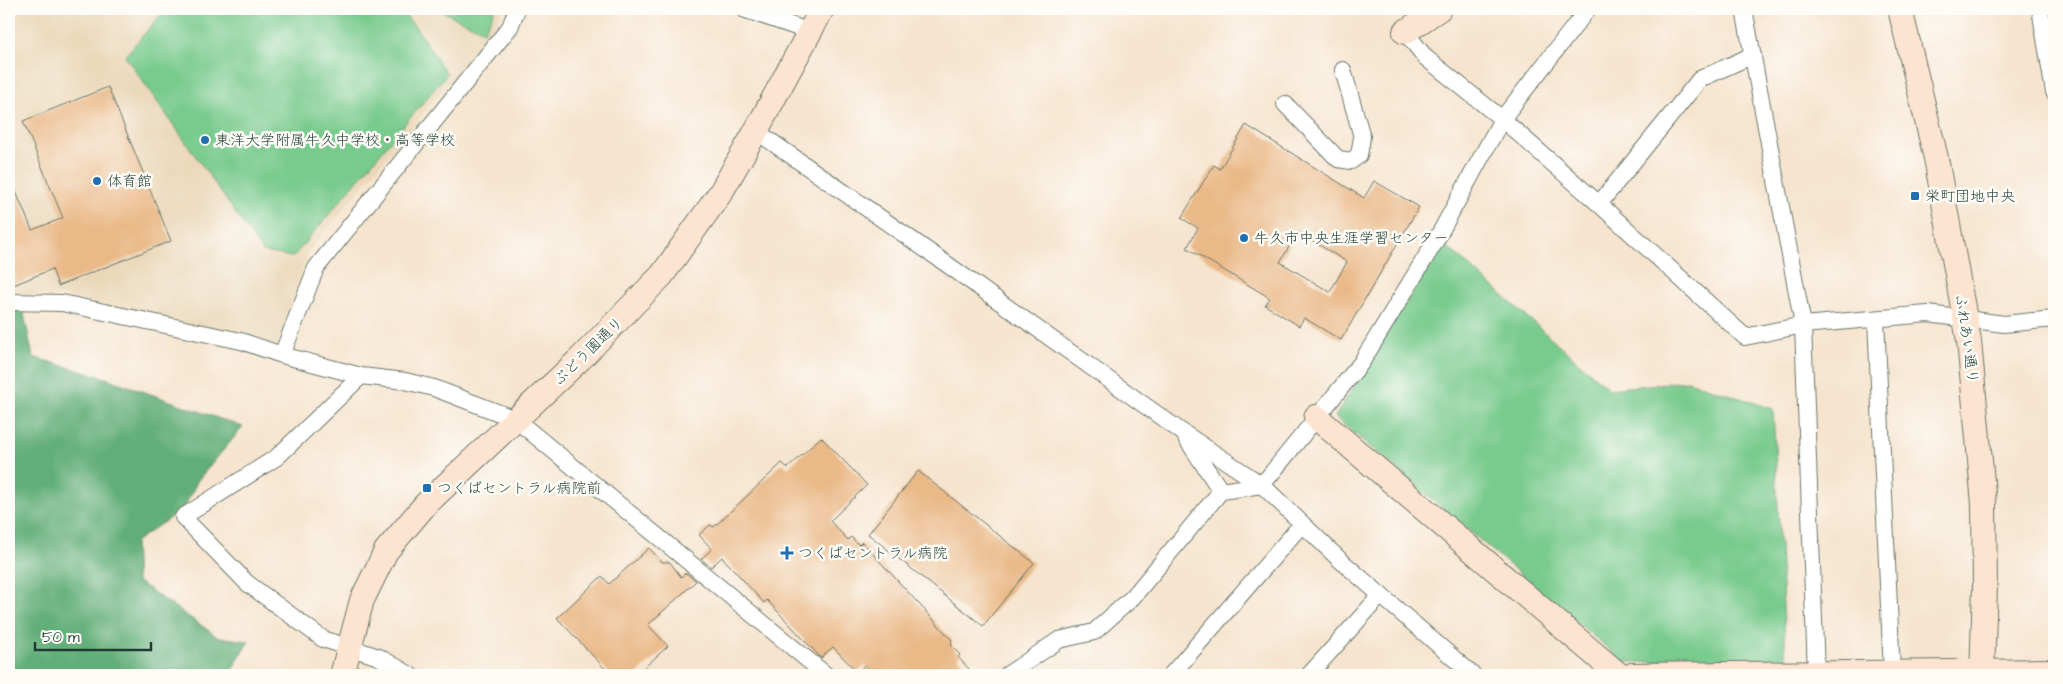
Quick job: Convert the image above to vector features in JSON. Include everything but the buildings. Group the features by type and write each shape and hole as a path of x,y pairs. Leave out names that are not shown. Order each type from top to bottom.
{"street":[{"path":"282,355 316,268 510,27 517,9"},
{"path":"743,9 811,32"},
{"name":"ぶどう園通り","path":"342,675 362,600 386,551 425,505 580,359 662,275 721,192 822,9"},
{"path":"1438,9 1404,32 1426,58 1502,119 1599,204 1745,337 1803,325 1928,314 2004,324 2054,320"},
{"path":"1008,675 1059,640 1094,632 1132,598 1221,491 1262,485 1361,363 1435,242 1502,119 1588,9"},
{"path":"1744,9 1803,325 1816,673"},
{"name":"ふれあい通り","path":"1902,9 1936,158 1966,318 1984,504 1985,586 1982,673"},
{"path":"2040,9 2054,92"},
{"path":"1599,204 1700,79 1753,55"},
{"path":"1285,104 1338,159 1351,161 1359,155 1362,137 1343,70"},
{"path":"756,131 1182,432 1262,485 1340,560 1472,675"},
{"path":"9,302 62,302 241,340 282,355 361,376 405,381 434,388 515,419 820,673"},
{"path":"1876,319 1892,673"},
{"path":"361,376 276,457 183,516 246,583 323,639 378,658 410,675"},
{"path":"1316,417 1619,675"},
{"path":"1182,432 1221,491"},
{"path":"1172,675 1302,524"},
{"path":"1309,675 1380,596"},
{"path":"1632,675 2054,671"}],"shaded area":[{"name":"東洋大学附属牛久中学校・高等学校","path":"9,9 503,9 493,29 309,251 277,347 62,296 9,293"}],"green space":[{"path":"169,9 399,9 414,25 447,74 293,257 263,252 125,56 160,16"},
{"path":"437,9 495,9 484,31"},
{"path":"1443,243 1609,389 1688,381 1773,409 1786,663 1624,662 1573,619 1560,616 1545,595 1335,417"},
{"path":"9,303 22,304 33,357 109,379 243,427 198,480 184,508 135,542 137,581 218,637 249,641 229,675 9,675"}],"place":[{"name":"東洋大学附属牛久中学校・高等学校","path":"205,140"},
{"name":"体育館","path":"97,181"},
{"name":"栄町団地中央","path":"1915,196"},
{"name":"牛久市中央生涯学習センター","path":"1244,238"},
{"name":"つくばセントラル病院前","path":"427,488"},
{"name":"つくばセントラル病院","path":"787,553"}]}
